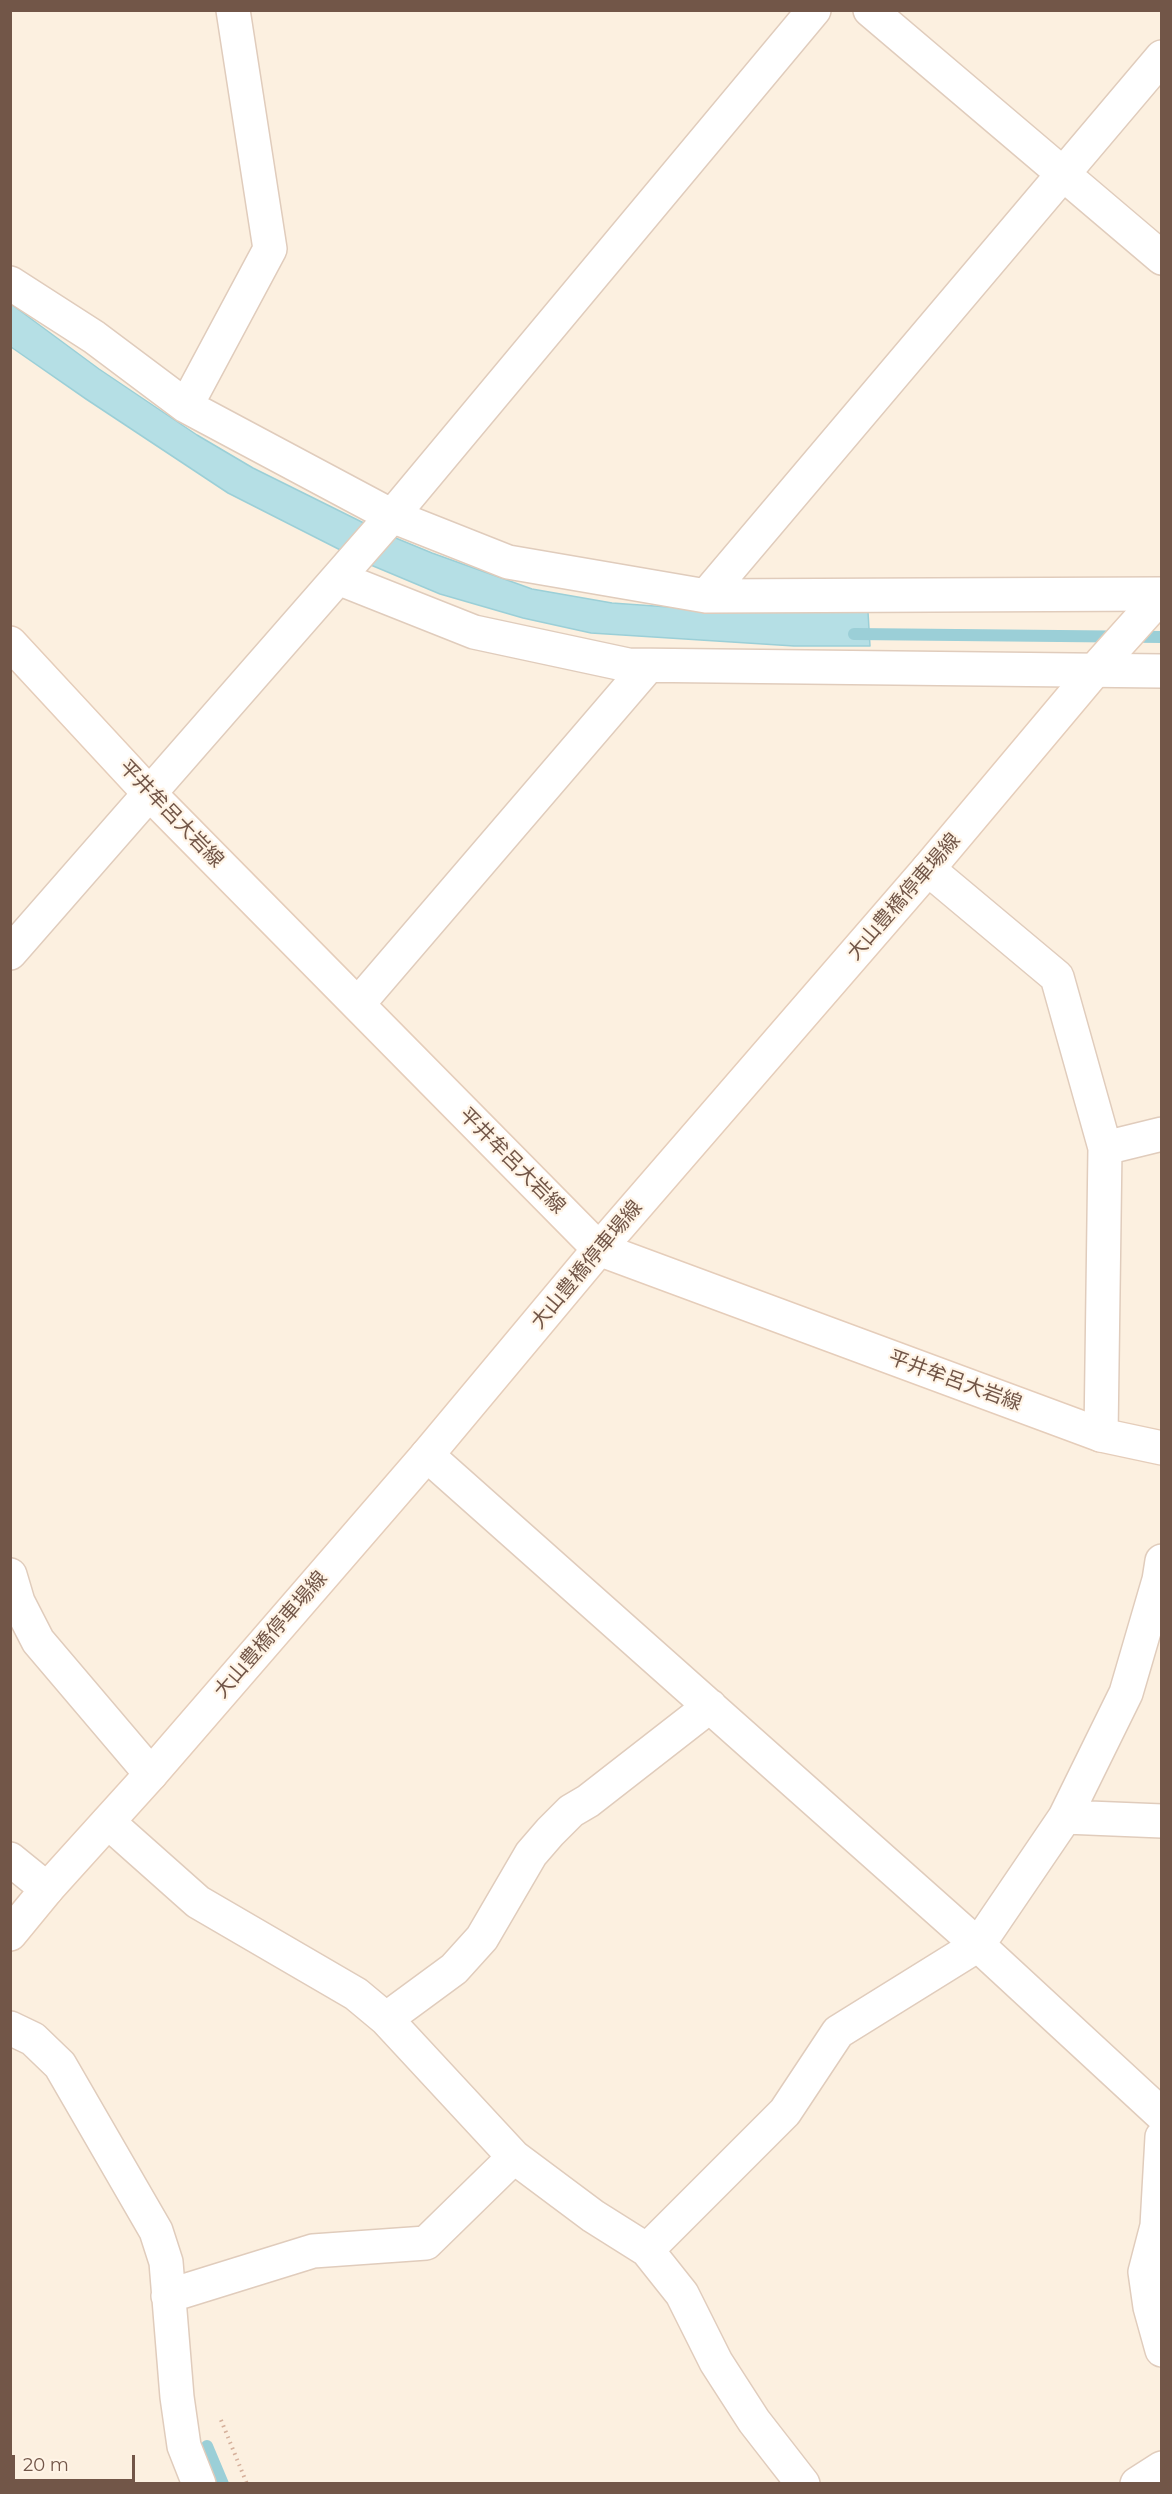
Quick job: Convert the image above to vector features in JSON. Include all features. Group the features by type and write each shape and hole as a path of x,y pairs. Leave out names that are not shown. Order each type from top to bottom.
{"street":[{"path":"186,406 270,249 233,10"},
{"path":"10,953 392,516 814,10"},
{"path":"870,10 1161,258"},
{"path":"706,596 1161,57"},
{"path":"10,283 94,337 186,406 392,516 508,562 706,596 1157,600"},
{"path":"338,578 474,632 628,666 1098,667 1161,671"},
{"name":"大山豊橋停車場線","path":"10,1934 427,1455 599,1249 1157,600"},
{"name":"平井牟呂大岩線","path":"10,643 149,793 599,1249 1101,1435 1161,1448"},
{"path":"358,1004 648,666"},
{"path":"928,869 1057,977 1105,1148 1101,1435"},
{"path":"1105,1148 1161,1134"},
{"path":"427,1455 978,1945 1161,2115"},
{"path":"647,2250 785,2112 838,2032 978,1945 1065,1818 1126,1693 1159,1580 1161,1561"},
{"path":"10,1575 18,1602 38,1641 151,1774"},
{"path":"387,2019 454,1969 482,1938 531,1854 571,1811 588,1801 710,1706"},
{"path":"1065,1818 1161,1821"},
{"path":"108,1822 198,1902 356,1994 387,2019 514,2157 593,2216 647,2250 682,2294 716,2362 754,2421 803,2484"},
{"path":"10,1859 47,1889"},
{"path":"10,2028 33,2039 60,2065 156,2231 166,2262 184,2446 199,2484"},
{"path":"1161,2137 1158,2226 1145,2272 1150,2307 1161,2350"},
{"path":"168,2296 313,2251 426,2243 514,2157"},
{"path":"1137,2484 1161,2468"}],"water":[{"path":"11,304 99,369 197,435 253,468 386,534 432,553 532,589 612,603 683,608 868,612 870,646 794,646 591,633 523,618 440,594 366,563 228,493 86,399 11,347"}],"waterway":[{"path":"854,634 1162,637"},
{"path":"207,2446 223,2484"}]}
